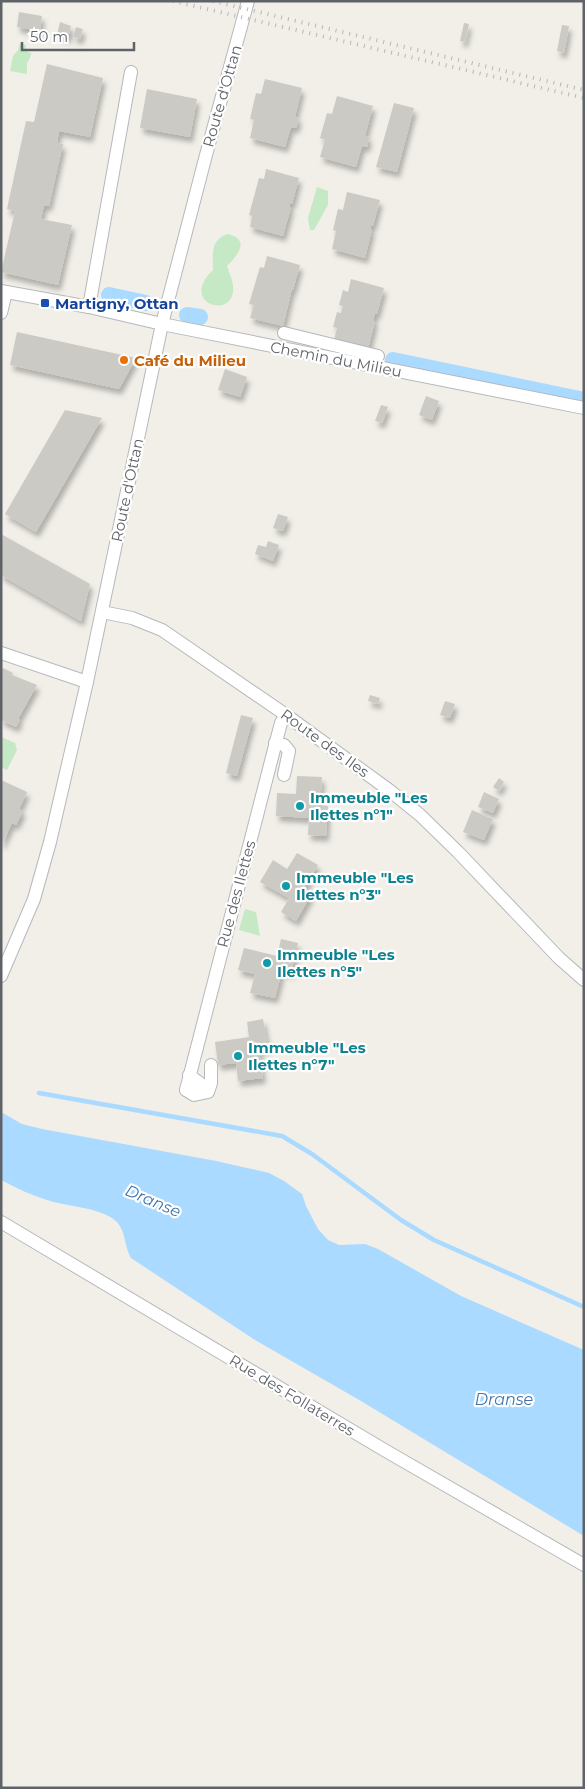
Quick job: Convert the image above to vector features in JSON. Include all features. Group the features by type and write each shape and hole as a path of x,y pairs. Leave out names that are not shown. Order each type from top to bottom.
{"street":[{"name":"Route d'Ottan","path":"1,976 34,899 50,842 87,682 162,324 207,149 248,1"},
{"path":"89,307 131,72"},
{"name":"Chemin du Milieu","path":"4,292 89,307 162,324 584,408"},
{"path":"1,313 4,292"},
{"path":"284,333 378,356"},
{"name":"Route des Iles","path":"102,612 132,618 162,630 377,780 420,816 458,852 564,963 584,980"},
{"path":"1,652 87,682"},
{"name":"Rue des Ilettes","path":"211,1065 211,1083 208,1092 194,1095 186,1090 201,1084 190,1075 275,743 281,722 286,715"},
{"path":"275,743 284,746 289,751 284,775"},
{"name":"Rue des Follaterres","path":"1,1222 378,1446 584,1565"}],"green space":[{"path":"20,43 26,45 26,51 31,53 27,63 27,74 10,71 13,56 18,50"},
{"path":"317,187 328,191 328,205 314,230 310,230 308,218"},
{"path":"227,234 234,236 240,243 238,252 227,266 233,285 232,296 226,303 219,305 211,304 205,299 202,292 204,282 213,270 215,244"},
{"path":"1,737 15,743 17,750 7,770 1,767"},
{"path":"245,909 256,912 260,936 239,930"}],"water":[{"name":"Dranse","path":"1,1112 22,1124 42,1129 216,1161 269,1173 302,1194 318,1229 328,1240 339,1245 365,1244 378,1249 461,1296 584,1350 584,1536 361,1401 255,1340 131,1258 120,1226 111,1217 94,1210 41,1198 1,1180"}],"building":[{"path":"19,12 42,16 40,31 17,27"},
{"path":"60,22 71,26 68,38 57,35"},
{"path":"464,23 469,24 465,42 460,41"},
{"path":"562,25 569,26 564,53 557,51"},
{"path":"76,27 83,29 80,39 73,37"},
{"path":"47,64 103,78 90,137 59,131 57,143 63,144 49,206 44,205 41,219 72,225 58,285 1,272 15,211 7,209 26,121 34,122"},
{"path":"265,79 302,88 295,117 299,118 296,128 291,127 285,147 250,138 254,120 250,119 256,93 261,94"},
{"path":"147,89 197,99 190,137 140,128"},
{"path":"337,96 373,106 365,136 369,137 367,147 362,146 356,167 320,157 325,140 320,138 327,113 332,114"},
{"path":"394,103 414,108 397,172 376,167"},
{"path":"266,169 299,178 292,204 290,203 289,207 291,207 283,236 250,227 252,216 249,215 259,178 264,179"},
{"path":"347,192 380,200 373,226 371,225 370,229 372,229 365,258 332,249 336,231 333,230 338,209 343,210"},
{"path":"267,256 300,265 283,326 250,318 254,305 249,304 260,267 264,268"},
{"path":"351,279 384,288 377,314 375,313 373,321 375,321 368,349 334,340 337,328 333,327 337,312 341,313 343,306 339,305 343,290 348,292"},
{"path":"17,332 136,358 119,389 10,365"},
{"path":"225,369 247,377 240,397 218,390"},
{"path":"426,396 439,401 432,420 419,415"},
{"path":"381,405 388,407 382,423 375,421"},
{"path":"65,410 102,418 36,532 5,514"},
{"path":"278,514 288,517 283,531 273,528"},
{"path":"1,534 90,584 81,621 1,575"},
{"path":"268,541 279,545 273,561 255,554 258,545 266,547"},
{"path":"1,667 13,673 12,675 37,685 18,719 20,720 16,727 1,720"},
{"path":"370,695 380,698 378,704 368,701"},
{"path":"445,701 455,704 450,718 440,715"},
{"path":"241,715 253,718 237,776 226,773"},
{"name":"Immeuble \"Les Ilettes n°1\"","path":"297,776 322,777 320,806 328,806 326,836 308,835 309,818 276,816 277,793 296,794"},
{"path":"499,778 504,782 499,791 493,787"},
{"path":"1,780 27,792 19,809 23,811 16,825 12,823 1,846"},
{"path":"484,792 499,799 493,813 478,807"},
{"path":"472,810 493,819 484,840 463,832"},
{"name":"Immeuble \"Les Ilettes n°3\"","path":"297,853 318,865 303,890 311,895 296,921 281,912 289,898 260,882 273,860 287,869"},
{"name":"Immeuble \"Les Ilettes n°5\"","path":"281,939 298,943 291,973 282,971 275,998 250,993 255,974 238,970 244,948 277,956"},
{"name":"Immeuble \"Les Ilettes n°7\"","path":"263,1019 268,1048 259,1050 263,1078 238,1081 236,1063 218,1065 215,1042 249,1037 247,1022"}],"waterway":[{"path":"109,295 146,303"},
{"path":"187,315 200,317"},
{"path":"393,360 584,400"},
{"path":"39,1093 282,1136 312,1154 401,1220 434,1240 584,1307"}],"railway":[{"path":"173,1 584,98"},
{"path":"213,1 584,90"}],"place":[{"name":"Martigny, Ottan","path":"45,303"},
{"name":"Café du Milieu","path":"124,360"},
{"name":"Immeuble \"Les Ilettes n°1\"","path":"300,806"},
{"name":"Immeuble \"Les Ilettes n°3\"","path":"286,886"},
{"name":"Immeuble \"Les Ilettes n°5\"","path":"267,963"},
{"name":"Immeuble \"Les Ilettes n°7\"","path":"238,1056"}]}
